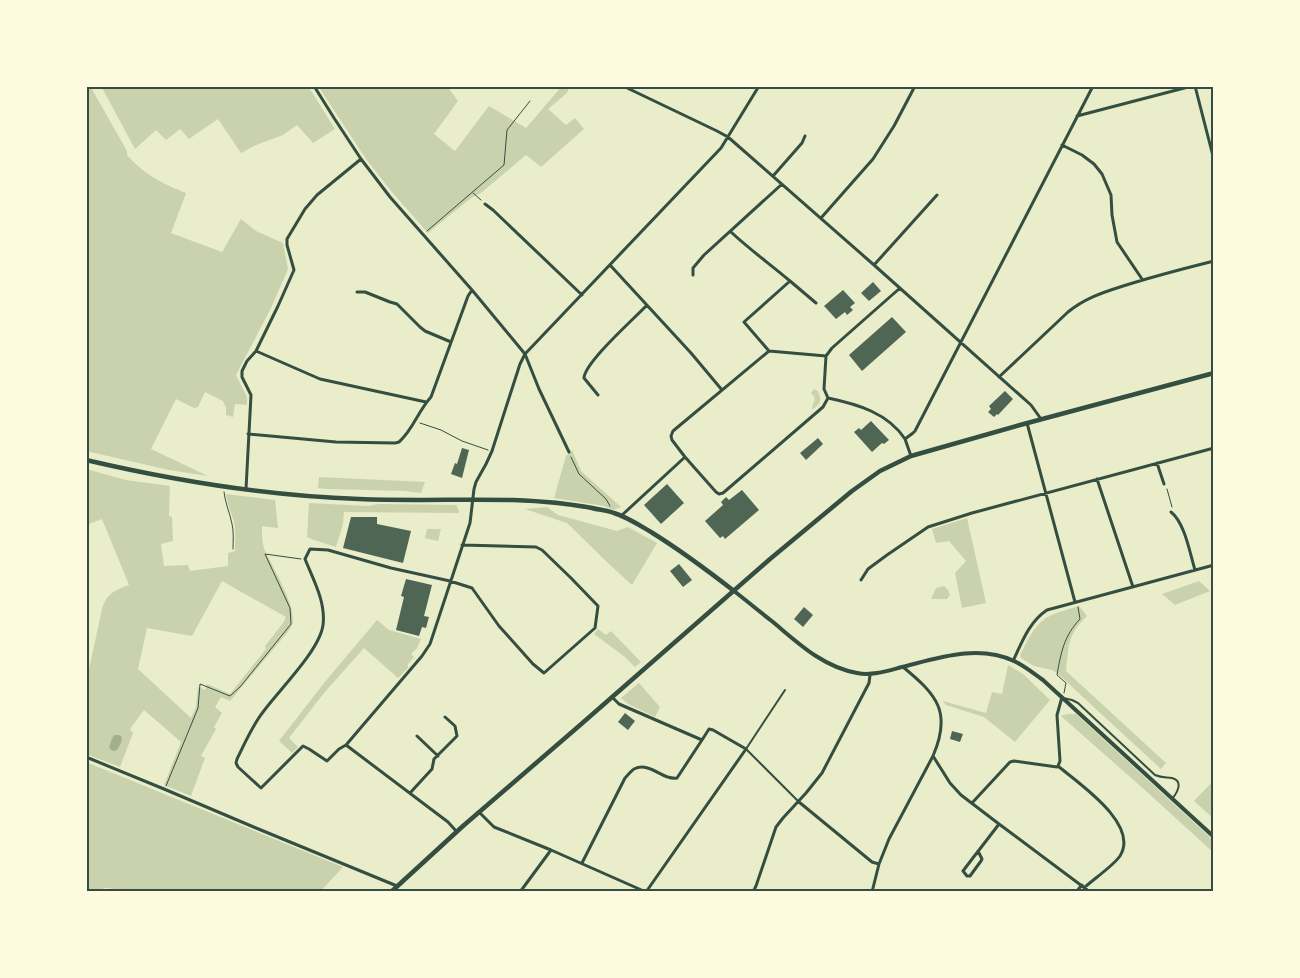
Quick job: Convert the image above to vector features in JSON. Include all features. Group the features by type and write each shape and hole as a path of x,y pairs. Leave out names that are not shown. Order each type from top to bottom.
{"main road":[{"path":"390,892 479,812 770,559 852,491 880,471 912,456 1041,419 1214,374"},
{"path":"86,460 159,476 246,489 322,497 432,501 542,501 614,512 706,568 734,591"}],"street":[{"path":"314,86 361,160 390,197 472,290 525,354 539,389 569,452"},
{"path":"623,86 728,137 1034,408 1041,419"},
{"path":"462,545 536,547 542,550 598,606 595,628 544,673 533,664 499,626 472,588 450,582 391,568 328,550 310,549 305,559 320,595 324,623 322,631 312,651 254,726 236,759 238,767 261,788 303,746 327,761 346,745 422,656 430,644 450,582 462,545 470,523 476,482 492,451 520,364 525,354 721,148 759,86"},
{"path":"820,218 873,159 894,126 915,86"},
{"path":"905,438 915,431 1093,86"},
{"path":"1076,116 1193,86 1214,160"},
{"path":"773,176 802,143 805,136"},
{"path":"1062,145 1094,164 1102,174 1111,195 1114,233 1117,242 1142,280"},
{"path":"246,489 251,395 242,377 242,371 256,350 294,270 286,245 288,239 317,195 361,160"},
{"path":"693,275 694,268 704,256 782,184"},
{"path":"874,265 937,195"},
{"path":"485,204 582,295"},
{"path":"731,232 750,250 790,280 816,303"},
{"path":"999,377 1078,304 1090,297 1142,280 1214,261"},
{"path":"610,266 691,353 722,390"},
{"path":"790,280 744,322 769,351 826,356"},
{"path":"828,398 824,389 826,356 832,348 900,288"},
{"path":"248,434 336,442 395,443 402,440 431,397 468,296 472,290"},
{"path":"357,292 365,292 398,304 425,331 451,342"},
{"path":"598,394 584,378 584,374 596,357 647,306"},
{"path":"256,350 320,379 426,402"},
{"path":"769,351 673,431 671,436 684,457 716,492 719,494 723,493 823,407 828,398"},
{"path":"828,398 856,405 883,417 895,426 905,438 912,456"},
{"path":"1027,423 1076,602"},
{"path":"862,580 868,570 887,555 928,528 972,513 1214,448"},
{"path":"621,516 684,457"},
{"path":"1157,463 1164,484"},
{"path":"1096,479 1133,587"},
{"path":"1171,512 1182,527 1195,570"},
{"path":"1013,661 1028,631 1039,616 1047,610 1214,565"},
{"path":"734,591 816,656 833,666 859,674 870,674 974,653 998,655 1013,661 1028,669 1062,697 1214,837"},
{"path":"872,892 879,864 889,839 933,756 942,728 942,718 935,699 903,667"},
{"path":"753,892 776,827 822,773 869,683 870,674"},
{"path":"612,697 619,704 702,740"},
{"path":"1058,766 1060,761 1057,715 1062,697"},
{"path":"410,794 432,769 434,759 457,736 455,726 445,717"},
{"path":"479,812 494,827 582,863 646,892 746,749 709,729 677,778 672,779 648,768 635,769 625,778 582,863"},
{"path":"417,736 438,756"},
{"path":"346,745 448,822 457,832"},
{"path":"933,756 950,783 972,803 1090,892"},
{"path":"86,757 397,886"},
{"path":"972,803 1010,762 1058,766 1109,810 1118,823 1123,837 1120,855 1076,892"},
{"path":"799,802 872,862 879,864"},
{"path":"978,851 982,859 970,876 967,876 964,871 978,851 998,824"},
{"path":"520,892 551,850"}],"lane":[{"path":"785,690 746,749 799,802"},
{"path":"1062,697 1078,704 1155,775 1160,778 1172,778 1177,781 1178,791 1172,799"}],"path":[{"path":"422,234 504,165 507,130 530,101"},
{"path":"473,192 485,204"},
{"path":"415,421 442,430 462,441 492,451"},
{"path":"569,452 579,474 606,499 614,512"},
{"path":"1164,484 1172,507 1171,512"},
{"path":"224,486 225,501 234,533 233,549"},
{"path":"164,789 198,708 200,684 230,696 291,624 290,608 265,554 305,559"},
{"path":"1062,697 1066,683 1057,675 1065,640 1073,626 1080,619 1080,612 1076,602"}],"shaded area":[{"path":"86,86 91,86 127,151 127,155 154,178 186,193 171,233 222,252 241,219 256,231 283,243 288,269 271,308 236,375 247,397 247,405 235,404 233,417 226,415 223,401 205,392 198,407 194,408 176,399 151,449 208,476 169,470 86,451"},
{"path":"101,86 308,86 335,129 313,143 297,125 283,135 241,153 218,119 189,139 180,129 166,140 156,130 135,149"},
{"path":"318,86 447,86 458,101 434,134 455,151 489,106 526,128 562,86 570,86 567,93 548,109 566,125 575,118 584,129 541,167 526,155 481,193 471,198 428,233 366,159"},
{"path":"814,389 818,391 820,400 819,404 812,410 815,398 811,393"},
{"path":"572,450 581,471 621,507 613,510 604,506 554,498 566,456"},
{"path":"86,469 126,480 170,486 169,516 172,517 173,541 161,544 164,566 188,565 190,571 228,566 228,553 235,551 235,533 226,494 275,500 278,528 262,526 263,544 290,604 292,623 287,633 230,701 221,697 215,707 222,713 214,727 216,729 201,756 205,758 191,796 164,785 181,742 144,710 130,729 133,733 120,767 86,754 86,683 102,609 106,599 112,593 129,585 102,519 86,525","holes":["222,581 286,617 265,646 266,649 230,694 207,684 205,690 198,687 196,707 191,718 138,669 147,628 192,636"]},
{"path":"319,477 425,482 421,493 327,489 318,488"},
{"path":"309,503 368,506 379,504 457,505 459,513 344,512 343,524 336,547 307,537"},
{"path":"547,507 558,515 617,531 628,527 657,543 632,585 567,523 525,509"},
{"path":"967,518 986,603 962,608 955,573 966,561 949,541 936,543 932,529"},
{"path":"427,529 441,529 438,541 425,538"},
{"path":"1199,581 1210,591 1175,605 1162,594"},
{"path":"944,586 950,595 947,599 931,599 936,588"},
{"path":"1079,606 1087,616 1072,635 1066,671 1166,763 1161,769 1058,674 1052,670 1034,666 1021,658 1020,655 1029,638 1041,622 1055,614"},
{"path":"377,620 389,630 421,639 417,648 411,654 414,657 408,664 408,668 398,678 364,648 324,693 289,738 298,747 292,753 279,741 324,683"},
{"path":"598,629 606,635 611,631 641,662 635,667 625,657 594,634"},
{"path":"1008,665 1023,674 1050,700 1015,742 984,717 946,705 943,701 986,713 992,692 1002,694"},
{"path":"639,683 660,707 655,717 628,704 621,698"},
{"path":"1076,714 1214,841 1214,853 1061,716"},
{"path":"114,735 122,737 117,750 113,751 109,748"},
{"path":"86,762 343,867 320,892 128,892 126,890 105,888 86,892"},
{"path":"1214,780 1214,819 1194,801"}],"building":[{"path":"873,282 881,291 869,301 861,293"},
{"path":"843,290 855,303 850,307 853,310 847,315 845,312 836,319 824,306"},
{"path":"892,317 906,332 862,371 849,355"},
{"path":"1005,391 1013,399 994,417 988,412 991,409 989,406"},
{"path":"871,421 889,440 884,444 882,443 872,452 854,432 859,428 861,430"},
{"path":"818,438 823,444 806,460 800,453"},
{"path":"462,448 469,450 462,478 451,474 455,463 457,464"},
{"path":"667,484 684,503 661,524 644,505"},
{"path":"742,490 759,510 725,539 723,536 720,538 705,521 723,505 721,502 726,497 729,500"},
{"path":"351,517 377,517 377,524 411,531 403,563 343,548"},
{"path":"679,564 692,580 683,587 670,571"},
{"path":"406,579 432,585 424,616 429,617 426,628 422,627 419,636 396,630 404,597 401,596"},
{"path":"804,607 813,615 803,627 794,619"},
{"path":"625,713 635,721 628,730 618,722"},
{"path":"952,731 963,734 960,742 950,739"}]}
